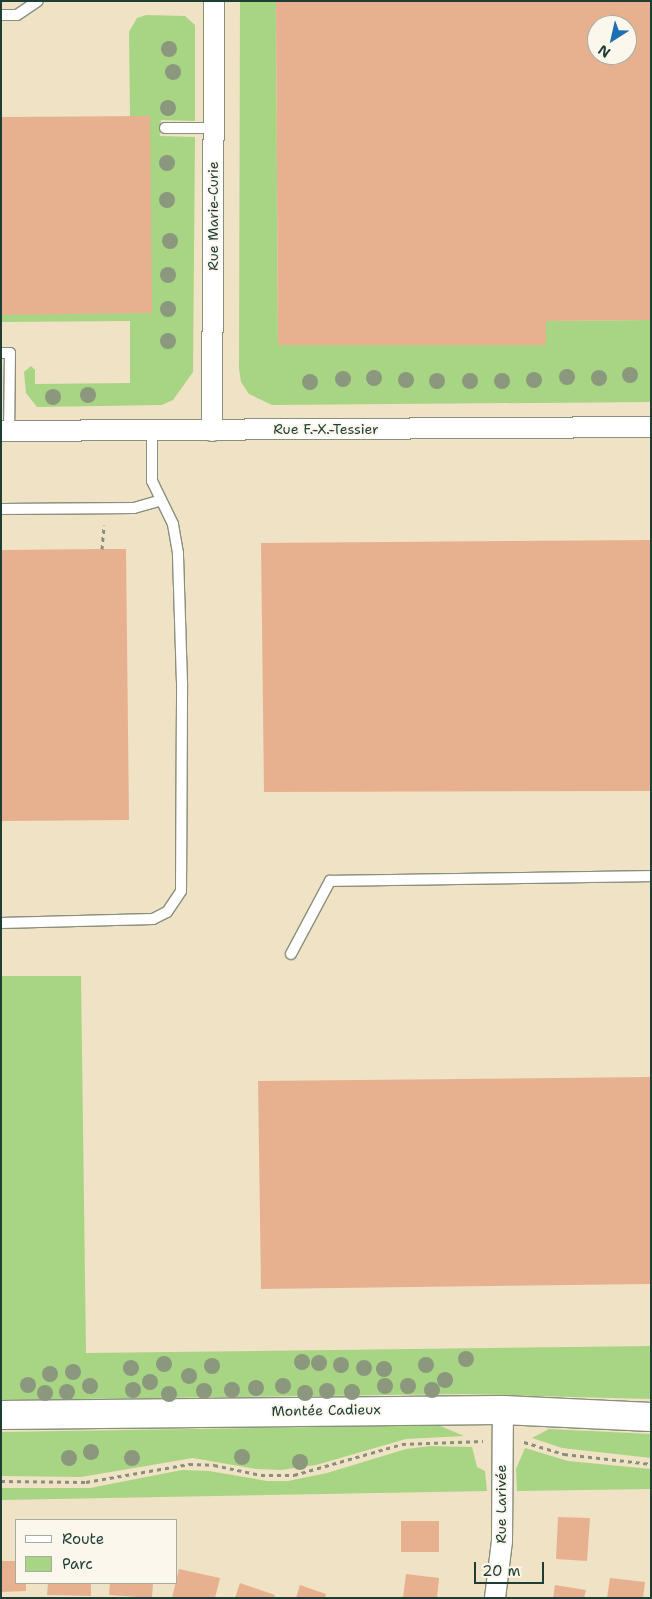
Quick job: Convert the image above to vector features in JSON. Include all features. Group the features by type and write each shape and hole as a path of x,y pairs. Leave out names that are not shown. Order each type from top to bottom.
{"street":[{"name":"Rue Marie-Curie","path":"212,431 214,1"},
{"name":"Rue F.-X.-Tessier","path":"5,431 651,427"},
{"name":"Montée Cadieux","path":"1,1415 502,1410 651,1416"},
{"name":"Rue Larivée","path":"495,1598 502,1542 502,1410"}],"lane":[{"path":"1,15 17,15 38,1"},
{"path":"165,128 214,128"},
{"path":"1,353 10,353 5,431"},
{"path":"1,923 153,920 167,912 181,891 182,693 178,554 173,524 159,501 152,481 152,430"},
{"path":"1,509 134,508 159,501"},
{"path":"291,954 330,881 651,876"}],"path":[{"path":"102,549 104,508"},
{"path":"1,1481 86,1482 189,1464 214,1465 261,1476 294,1475 402,1444 468,1441"},
{"path":"527,1442 564,1454 651,1464"}],"green space":[{"path":"240,1 276,1 278,345 545,345 546,321 651,320 651,402 272,405 249,394 241,382 239,369"},
{"path":"146,15 185,16 195,25 195,121 161,120 160,136 195,137 193,372 173,400 162,405 37,407 26,393 24,372 31,366 35,370 35,384 130,383 130,321 1,322 1,315 130,116 129,32 137,18"},
{"path":"1,976 81,976 86,1353 651,1346 651,1399 465,1394 1,1400"},
{"path":"438,1425 464,1436 406,1439 316,1465 281,1470 256,1469 193,1458 81,1477 1,1476 1,1432"},
{"path":"549,1429 651,1434 651,1458 562,1448 532,1438"},
{"path":"431,1446 472,1447 477,1467 485,1471 487,1491 1,1500 1,1488 90,1488 182,1470 209,1471 267,1481 288,1481 327,1473 406,1449"},
{"path":"525,1448 568,1461 651,1469 651,1489 517,1491 516,1469"}],"building":[{"path":"276,1 651,1 651,320 546,321 546,345 278,345"},
{"path":"150,116 152,313 1,315 1,117"},
{"path":"651,540 651,791 264,792 261,543"},
{"path":"126,549 129,820 1,821 1,550"},
{"path":"651,1077 651,1284 261,1289 258,1081"},
{"path":"558,1517 590,1518 587,1561 556,1559"},
{"path":"401,1521 439,1521 439,1552 401,1552"},
{"path":"1,1561 15,1561 15,1584 26,1584 26,1591 1,1592"},
{"path":"179,1569 220,1578 215,1598 172,1598 175,1584 178,1584"},
{"path":"406,1574 439,1578 437,1598 403,1598"},
{"path":"610,1578 645,1582 643,1598 607,1598"},
{"path":"240,1583 275,1595 274,1598 235,1598"},
{"path":"48,1584 91,1584 91,1596 47,1595"},
{"path":"110,1584 153,1584 152,1598 109,1595"},
{"path":"300,1585 326,1594 325,1598 296,1598"},
{"path":"555,1585 586,1590 584,1598 553,1598"}]}
